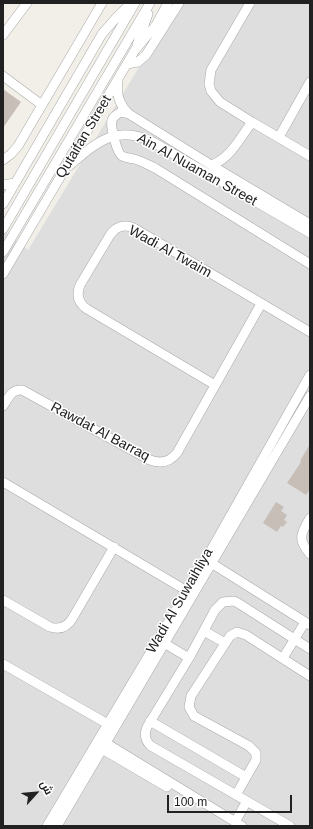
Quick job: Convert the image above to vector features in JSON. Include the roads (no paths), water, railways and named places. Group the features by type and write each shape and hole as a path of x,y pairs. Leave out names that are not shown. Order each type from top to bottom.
{"street":[{"path":"3,35 26,3"},
{"path":"3,160 15,150 102,3"},
{"path":"3,204 102,34 131,3"},
{"name":"Qutaifan Street","path":"3,229 135,3"},
{"path":"135,50 151,3"},
{"name":"Qutaifan Street","path":"3,252 151,3"},
{"name":"Qutaifan Street","path":"3,274 135,50 156,25 168,3"},
{"path":"127,64 138,62 146,55 179,3"},
{"path":"250,3 211,70 209,77 211,91 220,102 310,156"},
{"path":"3,76 42,105"},
{"name":"Ain Al Nuaman Street","path":"120,76 117,94 121,106 129,114 211,166 310,224"},
{"path":"279,137 310,82"},
{"path":"129,114 121,112 114,116 112,123 118,152 122,156 141,161 155,168 310,264"},
{"path":"35,117 48,126"},
{"path":"211,166 221,161 229,154 252,122"},
{"name":"Ain Al Nuaman Street","path":"64,170 93,146 114,136 132,134 153,142 310,233"},
{"path":"228,176 227,165 229,154"},
{"path":"3,185 15,183"},
{"name":"Wadi Al Twaim","path":"215,385 80,303 78,294 80,285 112,232 119,227 127,226 134,228 310,332"},
{"name":"Rawdat Al Barraq","path":"3,406 11,393 16,390 22,390 150,460 161,462 170,459 177,453 261,304"},
{"name":"Wadi Al Suwaihliya","path":"209,561 310,375"},
{"name":"Wadi Al Suwaihliya","path":"57,826 111,726 209,561 310,396"},
{"path":"3,482 190,593"},
{"path":"310,518 301,534 302,543 310,554"},
{"path":"3,600 54,629 63,627 72,619 114,547"},
{"path":"209,561 307,623 294,639 283,658"},
{"path":"290,826 151,746 146,740 145,734 150,721 189,658 219,605 223,602 234,601 238,603 310,649"},
{"path":"204,631 226,643"},
{"path":"236,795 256,760 254,750 194,716 189,707 191,696 233,634 242,633 310,676"},
{"path":"161,642 189,658"},
{"path":"3,664 111,726"},
{"path":"150,721 246,777"},
{"path":"101,744 236,825 247,801"},
{"name":"Wadi Al Suwaihliya","path":"47,826 101,744"}]}
